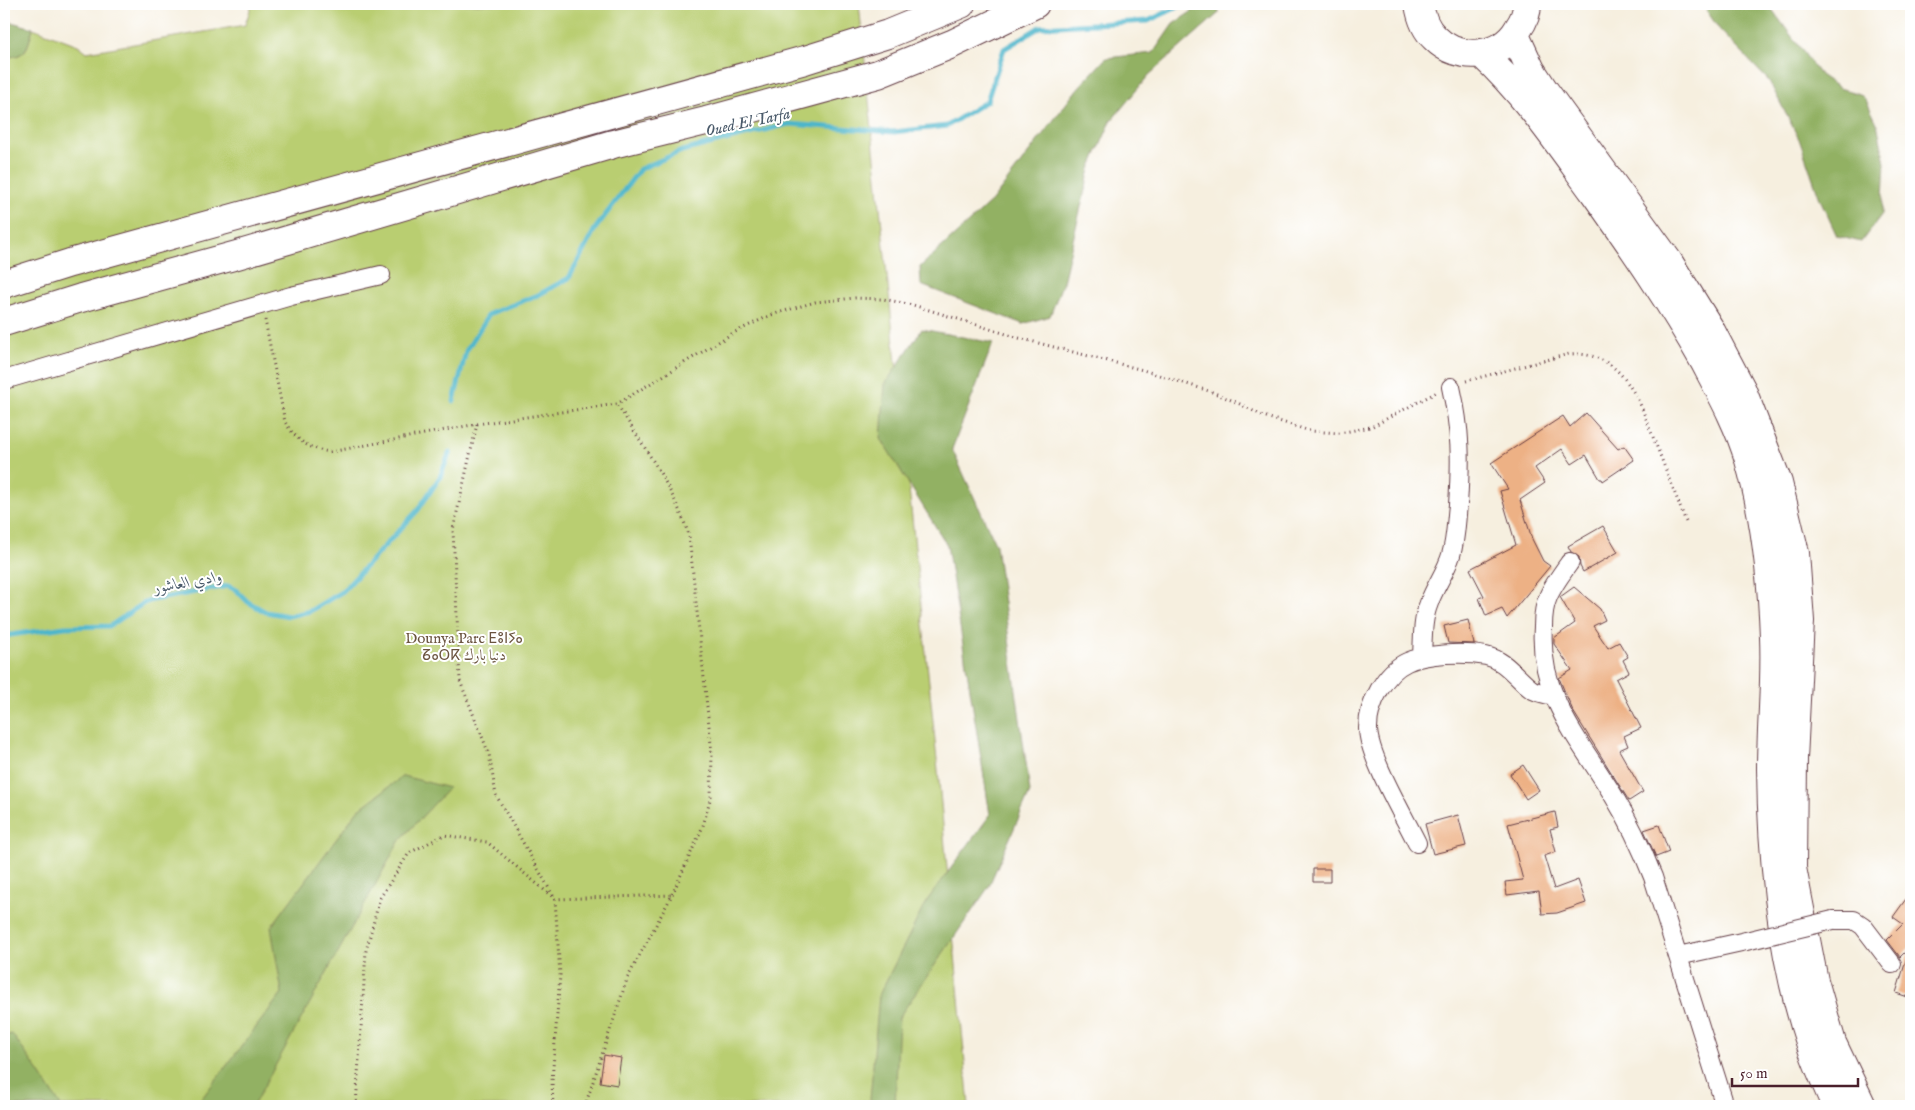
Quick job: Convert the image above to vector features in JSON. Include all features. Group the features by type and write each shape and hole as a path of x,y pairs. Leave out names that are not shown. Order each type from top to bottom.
{"highway":[{"path":"4,284 89,258 805,60 888,34 961,4"},
{"path":"4,322 613,144 706,121 878,74 952,44 1035,4"},
{"path":"1419,4 1421,17 1435,38 1456,52 1469,54 1482,54 1497,49 1515,35 1523,22 1527,4"},
{"path":"1515,35 1531,70 1544,90 1668,261 1710,329 1742,390 1778,483 1795,552 1800,621 1793,759 1792,868 1814,981 1832,1043 1862,1106"},
{"path":"1482,54 1529,102 1644,263 1685,327 1714,380 1735,420 1750,461 1766,548 1772,602 1774,674 1771,765 1778,885 1790,964 1799,1004 1810,1042 1836,1106"}],"street":[{"path":"4,380 321,288 381,275"},
{"path":"1422,657 1428,605 1452,554 1455,534 1461,475 1457,414 1451,386"},
{"path":"1570,562 1556,581 1547,598 1543,619 1543,659 1546,676 1553,696 1564,717 1640,843 1654,877 1725,1106"},
{"path":"1417,843 1373,752 1368,728 1372,707 1380,690 1392,673 1406,662 1422,657 1474,654 1495,658 1533,690 1553,696"},
{"path":"1678,956 1833,920 1854,920 1863,926 1892,964"}],"path":[{"path":"262,305 285,422 292,434 303,444 316,450 330,452 477,424 617,404 733,333 771,315 816,302 854,298 883,299 912,305 1019,338 1151,372 1212,392 1263,416 1310,431 1340,433 1371,426 1404,408 1467,380 1569,354 1583,353 1614,367 1638,398 1686,522"},
{"path":"585,1106 627,979 672,895 703,826 711,796 712,754 689,536 682,513 617,404"},
{"path":"477,424 453,530 460,681 489,754 496,795 555,899 560,975 552,1081 554,1106"},
{"path":"356,1106 366,951 380,898 409,853 444,835 487,842 555,899 672,895"}],"green space":[{"name":"Dounya Parc ⴹⵓⵏⵢⴰ ⵒⴰⵔⴽ دنيا بارك","path":"252,4 859,4 937,760 969,1106 4,1106 4,57 18,55 25,50 33,28 78,45 87,52 245,25"},
{"path":"1203,4 1218,4 1219,13 1149,75 1111,121 1090,169 1063,282 1050,316 1023,324 921,285 920,267 992,201 1078,88 1106,58 1153,53 1173,24"},
{"path":"1702,4 1768,4 1820,75 1839,88 1860,94 1866,100 1877,123 1885,163 1882,214 1861,242 1837,236 1820,199 1799,139 1769,81 1719,29"},
{"path":"4,20 33,28 28,46 22,53 12,57 4,57"},
{"path":"922,329 993,343 952,449 996,545 1030,792 988,888 899,1017 895,1106 871,1106 879,995 926,902 990,815 947,545 881,439 885,384"},
{"path":"403,776 449,788 400,840 253,1106 196,1106 282,993 271,927 358,810"},
{"path":"12,1034 61,1106 4,1106 4,1036"}],"building":[{"path":"1586,413 1618,449 1624,446 1634,460 1603,481 1586,455 1572,464 1562,449 1535,468 1545,483 1520,500 1532,539 1543,561 1550,566 1507,618 1502,609 1486,616 1479,598 1484,596 1470,569 1516,545 1500,491 1508,489 1491,463 1563,416 1570,427"},
{"path":"1603,526 1618,552 1583,572 1579,557 1571,552 1568,546"},
{"path":"1574,587 1600,609 1605,620 1593,626 1608,648 1619,642 1628,657 1623,660 1629,672 1616,679 1641,728 1624,736 1628,746 1619,750 1643,792 1629,801 1573,711 1559,678 1572,670 1554,644 1554,638 1575,623 1560,597"},
{"path":"1468,620 1474,644 1448,643 1444,626"},
{"path":"1523,765 1539,790 1526,799 1510,774"},
{"path":"1555,812 1558,827 1550,829 1556,852 1544,856 1554,889 1578,880 1586,903 1557,913 1542,914 1539,891 1507,895 1505,882 1523,880 1508,824"},
{"path":"1458,815 1466,846 1433,854 1425,824"},
{"path":"1659,825 1669,852 1656,857 1644,830"},
{"path":"1313,869 1330,869 1330,882 1313,882"},
{"path":"1911,892 1911,946 1900,957 1887,940 1903,924 1893,917"},
{"path":"1908,954 1911,955 1911,998 1896,993"},
{"path":"604,1055 621,1058 617,1085 600,1082"}],"waterway":[{"name":"Oued El Tarfa","path":"454,401 466,351 489,314 538,295 569,278 595,229 640,169 682,151 789,124 894,132 947,126 987,101 1004,49 1040,27 1148,21 1184,4"},
{"name":"وادي العاشور","path":"4,636 65,627 110,626 144,603 228,586 236,590 248,602 266,612 289,616 310,611 343,591 418,510 440,477 450,452"}]}
